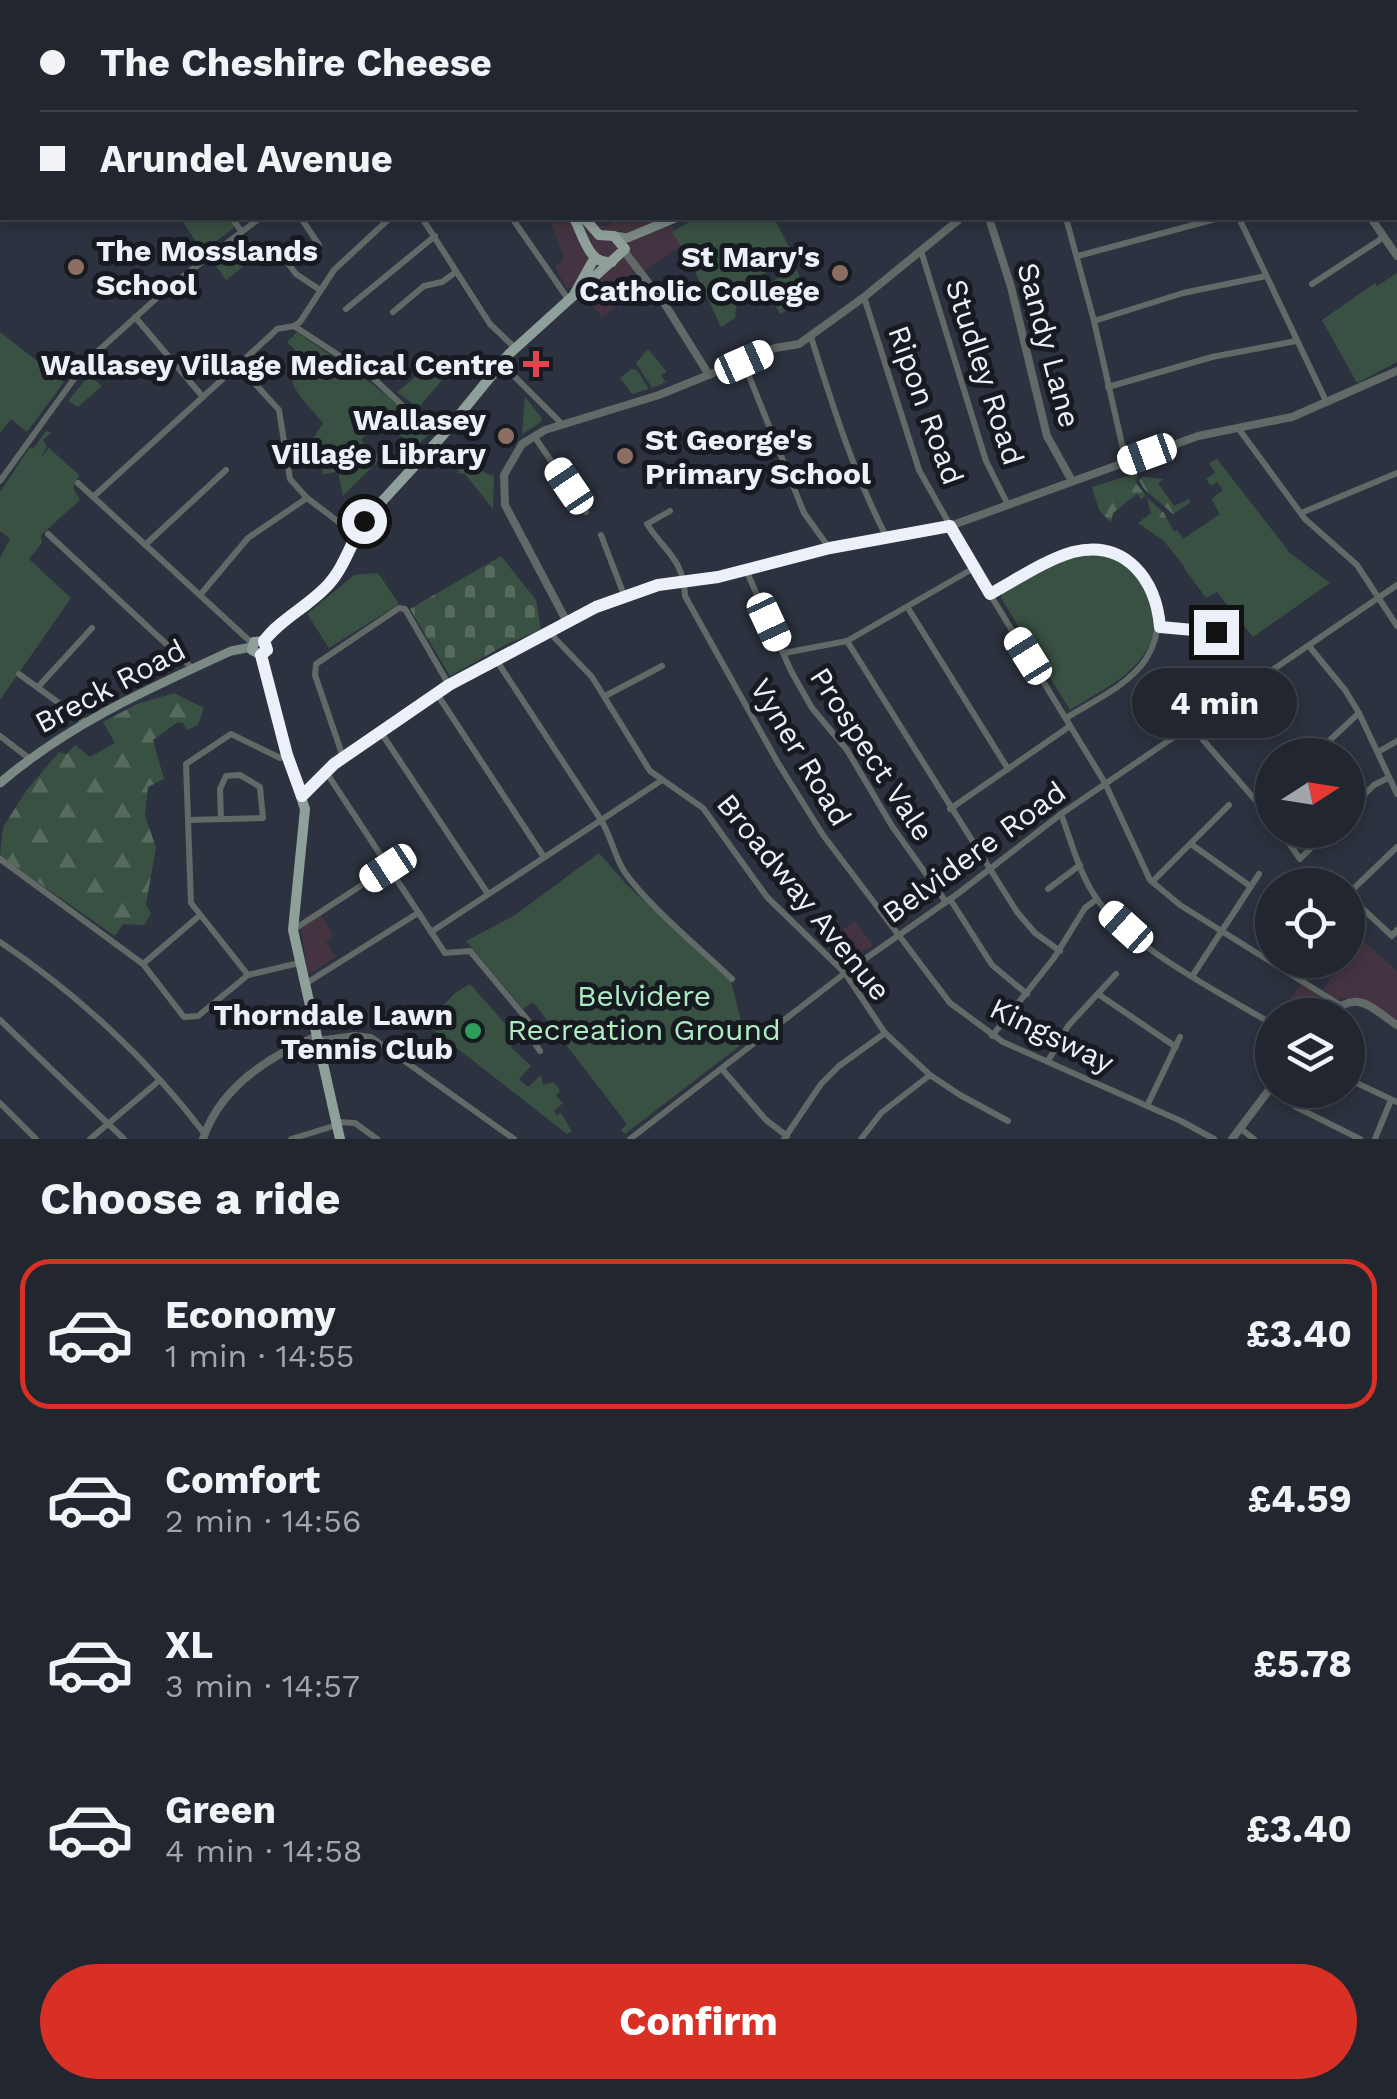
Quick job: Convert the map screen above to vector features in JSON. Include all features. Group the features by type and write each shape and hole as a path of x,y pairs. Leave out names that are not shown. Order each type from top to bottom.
{"main road":[{"path":"575,220 592,254 603,264 613,262"},
{"path":"586,220 599,235"},
{"path":"571,296 592,254 592,241 599,235 627,238 671,220"},
{"path":"571,296 650,230"},
{"path":"614,236 625,250"},
{"name":"Breck Road","path":"0,783 84,722 231,651 257,647 274,628 306,606 335,578 364,521 443,435 501,362 571,296"},
{"path":"257,647 305,808 293,930 340,1139"}],"street":[{"path":"233,220 241,231"},
{"path":"0,480 87,361 135,317 257,220"},
{"path":"302,220 319,245"},
{"path":"93,497 278,329 300,322 352,250 388,220"},
{"path":"423,220 490,324 515,348"},
{"path":"514,220 571,296"},
{"path":"567,622 505,505 504,475 522,444 562,424 659,395 775,348 811,338 959,220"},
{"name":"Sandy Lane","path":"989,220 1011,286 1047,436 1072,481"},
{"path":"1067,220 1126,462"},
{"path":"1078,256 1211,220"},
{"path":"1239,220 1327,404"},
{"path":"1376,220 1397,256"},
{"path":"346,310 434,236"},
{"path":"1312,284 1384,237"},
{"path":"625,250 709,375"},
{"name":"Studley Road","path":"922,252 986,461 1009,506"},
{"path":"282,254 296,274 320,290"},
{"path":"392,312 424,286 442,282 456,272"},
{"path":"1094,322 1183,294 1266,276"},
{"name":"Ripon Road","path":"864,298 918,470 1106,783 1152,882"},
{"path":"135,317 203,397"},
{"path":"294,326 372,378 443,435"},
{"path":"811,338 854,468 887,538"},
{"path":"1108,387 1212,358 1296,341"},
{"path":"501,362 562,424"},
{"path":"744,362 804,513 830,548"},
{"path":"238,366 279,410 290,479 307,498 356,535"},
{"path":"302,796 344,757 449,685 495,658 624,596 830,548 950,526 1198,436 1292,417 1397,372"},
{"path":"1238,428 1300,513 1358,565 1397,626"},
{"path":"534,436 586,512"},
{"path":"146,545 226,470"},
{"path":"1300,513 1397,473"},
{"path":"78,483 257,647"},
{"path":"200,595 248,538 307,498"},
{"name":"Vyner Road","path":"670,511 647,524 666,545 685,581 686,596 778,764 823,835 899,934"},
{"path":"48,534 192,668"},
{"path":"601,535 624,596"},
{"path":"950,809 1132,676 1154,644 1160,627 1154,592 1142,572 1114,554 1096,550 1058,558 990,594"},
{"path":"784,653 848,640 974,568"},
{"name":"Prospect Vale","path":"746,570 812,708 853,759 892,826 992,965 1027,994"},
{"name":"Belvidere Road","path":"630,1139 845,973 948,901 1061,814 1397,585"},
{"path":"344,757 316,675 316,664 399,608 405,609 449,685"},
{"path":"908,608 1008,769"},
{"path":"1160,627 1216,632"},
{"path":"38,687 92,628"},
{"name":"Broadway Avenue","path":"550,633 592,678 644,762 662,780 704,808 767,897 845,973 885,1033 930,1075 1008,1121"},
{"path":"848,640 1025,924 1060,951"},
{"path":"1308,646 1359,713 1397,794"},
{"path":"495,658 602,820 617,858 632,882 732,979"},
{"path":"605,696 662,666"},
{"path":"19,674 84,722"},
{"path":"437,694 544,857"},
{"path":"1332,738 1359,713"},
{"path":"1190,725 1255,796"},
{"path":"380,731 488,894"},
{"path":"248,975 190,903 185,772 188,762 231,734 271,755 287,755"},
{"path":"0,736 30,759"},
{"path":"1378,752 1397,741"},
{"path":"326,771 445,953 470,952 536,1030 540,1051"},
{"path":"188,820 263,818 260,787 232,773 226,776 220,788 221,819"},
{"path":"1365,794 1388,778"},
{"path":"431,932 662,780"},
{"path":"1229,805 1152,882 1180,905 1255,952"},
{"path":"1061,814 1097,899 1141,941 1255,1014"},
{"path":"1190,844 1250,886"},
{"path":"1365,878 1397,847"},
{"path":"1292,848 1300,859 1311,848"},
{"path":"0,859 143,964 184,1016 193,1018 248,975 299,963"},
{"path":"1048,889 1080,865"},
{"path":"293,930 388,868"},
{"path":"1192,975 1255,879"},
{"path":"992,1036 1060,951 1076,920 1097,899"},
{"path":"1365,909 1394,933"},
{"path":"304,984 418,913"},
{"path":"143,964 199,916"},
{"name":"Kingsway","path":"899,934 950,1002 992,1036 1214,1139"},
{"path":"0,942 73,997 160,1080 204,1136 222,1103 246,1077 288,1048 318,1038 356,1034 371,1037 514,1139"},
{"path":"1048,1061 1068,1026 1116,974"},
{"path":"1296,978 1329,998"},
{"path":"1098,994 1176,1047"},
{"path":"1365,1004 1397,1025"},
{"path":"0,1020 124,1139"},
{"path":"722,1068 785,1138 821,1084 885,1033"},
{"path":"1147,1106 1180,1037"},
{"path":"861,1139 880,1114 930,1075"},
{"path":"90,1139 160,1080"},
{"path":"1365,1087 1394,1101 1375,1139"},
{"path":"0,1102 36,1139"},
{"path":"1232,1139 1256,1108"},
{"path":"1298,1108 1360,1139"},
{"path":"290,1139 337,1124 355,1123 378,1139"},
{"path":"1240,1128 1254,1139"}],"shaded area":[{"path":"550,220 594,220 605,227 615,220 669,220 681,246 639,275 646,285 602,317 574,285 567,289 555,267 563,255"},
{"path":"321,915 334,937 326,942 336,957 308,975 301,929"},
{"path":"854,921 873,945 850,959 828,942"},
{"path":"1365,942 1397,971 1397,1019 1365,998 1291,998 1301,984 1319,996 1331,978 1365,978"}],"green space":[{"path":"181,220 231,220 235,227 203,251"},
{"path":"693,220 775,220 789,247 778,254 793,255 738,290 735,318 721,327 672,232"},
{"path":"246,235 260,254 226,280 212,261"},
{"path":"796,269 811,298 780,314 765,285"},
{"path":"1397,273 1397,362 1357,383 1322,320 1375,283 1377,286"},
{"path":"0,332 64,382 27,432 11,419 0,433"},
{"path":"297,332 375,386 430,433 415,448 392,428 377,424 361,440 381,458 343,496 338,472 323,474 319,451 304,453 323,423 292,381 295,350 287,342"},
{"path":"648,349 667,372 661,375 666,382 652,388 636,363"},
{"path":"429,365 444,378 418,408 397,392"},
{"path":"631,369 637,370 649,389 632,394 620,378"},
{"path":"89,375 102,386 78,407 68,401"},
{"path":"525,397 542,418 522,434"},
{"path":"46,431 52,432 43,440 47,446 41,458 49,448 79,475 73,488 80,500 41,535 42,543 29,559 71,598 0,700 0,558 10,539 0,531 0,492 30,447 33,449"},
{"path":"469,458 494,476 493,509 465,474 458,473 457,459"},
{"path":"1217,459 1290,553 1330,583 1253,637 1217,592 1206,598 1184,568 1193,560 1180,541 1220,514 1211,499 1223,490 1217,482 1211,486 1206,479 1215,473 1209,463"},
{"path":"1138,473 1136,483 1146,496 1141,499 1137,494 1113,513 1111,523 1099,510 1092,487"},
{"path":"1163,479 1158,483 1174,506 1189,499 1190,503 1173,514 1144,489 1139,480"},
{"path":"1147,498 1183,538 1181,541 1200,569 1191,575 1164,541 1138,523 1151,513"},
{"path":"1092,553 1128,567 1141,579 1155,609 1155,626 1150,643 1132,669 1070,710 1001,598 1003,591 1046,568"},
{"path":"501,556 536,600 541,630 450,676 410,609"},
{"path":"378,573 399,604 329,648 307,614 354,575"},
{"path":"174,693 204,708 198,725 187,730 178,722 153,740 164,779 148,787 145,816 156,847 146,904 151,914 144,925 123,924 115,936 0,856 3,827 26,791 59,752 67,754 75,745 90,757 115,743 103,722 137,704"},
{"name":"Belvidere Recreation Ground","path":"599,853 626,884 731,981 746,1041 625,1134 621,1130 627,1124 533,1002 523,1009 466,941 515,915"},
{"name":"Thorndale Lawn Tennis Club","path":"470,984 517,1037 511,1047 531,1066 519,1079 528,1087 541,1075 543,1085 553,1082 560,1090 556,1096 563,1103 554,1111 557,1115 561,1113 572,1131 567,1134 426,1024 455,993"}],"place":[{"name":"The Mosslands School","path":"76,267"},
{"name":"St Mary's Catholic College","path":"840,273"},
{"name":"Wallasey Village Medical Centre","path":"536,364"},
{"name":"Wallasey Village Library","path":"506,436"},
{"name":"St George's Primary School","path":"625,456"},
{"name":"Thorndale Lawn Tennis Club","path":"473,1031"}],"route":[{"path":"364,521 335,578 306,606 274,628 264,641 267,650 261,655 265,677 302,796 334,764 449,685 596,607 658,585 718,577 830,548 950,526 990,594 1058,558 1096,550 1114,554 1142,572 1154,592 1160,627 1216,632"}]}
